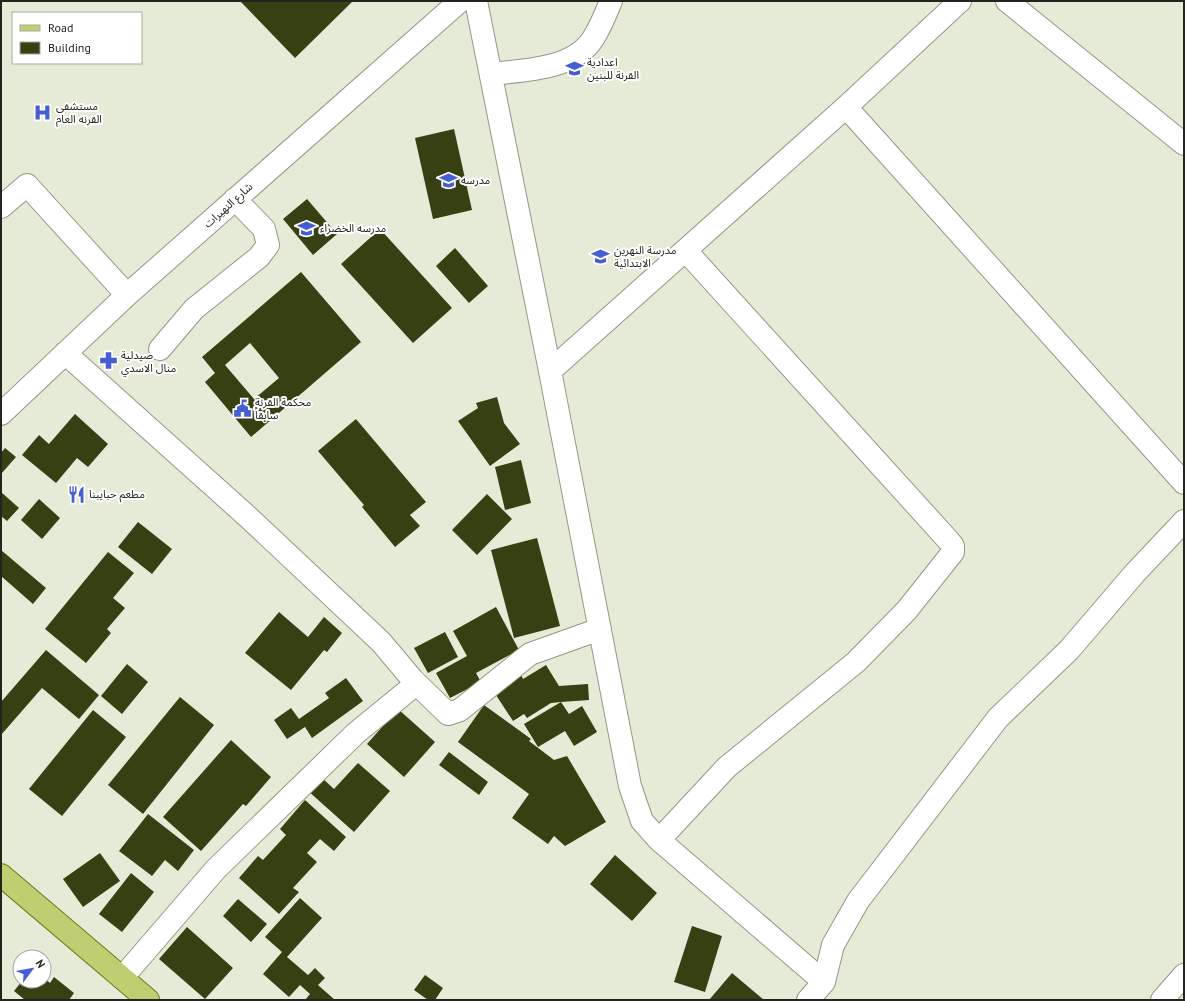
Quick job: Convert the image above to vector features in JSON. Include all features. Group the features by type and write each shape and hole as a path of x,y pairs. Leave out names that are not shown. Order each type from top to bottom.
{"main road":[{"path":"1,875 148,1000"}],"street":[{"name":"شارع النهيرات","path":"1,414 127,295 460,1"},
{"path":"476,1 550,371 630,786 642,821 659,840 824,982"},
{"path":"491,74 546,68 574,57 594,38 611,1"},
{"path":"1006,1 1184,144"},
{"path":"550,371 846,107 950,4"},
{"path":"846,107 1184,483"},
{"path":"1,207 27,185 127,295"},
{"path":"160,349 194,309 259,257 268,245 264,229 235,199"},
{"path":"659,840 727,767 856,662 906,610 953,552 953,546 949,541 686,251"},
{"path":"65,353 254,522 381,642 416,684 448,714 460,710 530,654 600,629"},
{"path":"808,1000 824,982 833,945 858,901 998,718 1069,650 1135,573 1184,521"},
{"path":"122,978 216,869 356,733 416,684"},
{"path":"1162,1000 1184,976"}],"building":[{"path":"240,1 353,1 295,58"},
{"path":"454,129 472,210 433,219 415,138"},
{"path":"307,199 337,234 313,255 283,219"},
{"path":"380,229 452,308 413,343 341,264"},
{"path":"455,248 488,286 469,303 436,266"},
{"path":"301,272 361,342 251,437 205,382 215,373 202,357","holes":["250,343 279,378 254,399 225,365"]},
{"path":"497,397 504,423 520,444 490,466 458,421 478,408 476,403"},
{"path":"75,414 108,444 88,467 77,458 56,483 22,455 39,435 49,444"},
{"path":"356,419 426,502 410,515 420,526 395,547 362,507 364,505 318,451"},
{"path":"5,448 16,457 1,474 1,453"},
{"path":"521,460 531,503 505,510 495,467"},
{"path":"1,492 19,508 7,521 1,516"},
{"path":"487,494 512,519 477,555 452,530"},
{"path":"39,499 60,518 42,539 21,520"},
{"path":"138,522 172,549 152,574 118,547"},
{"path":"537,538 560,626 514,638 491,550"},
{"path":"1,550 46,588 33,604 1,576"},
{"path":"108,552 134,573 113,598 125,608 107,629 111,633 86,663 45,629"},
{"path":"496,607 519,650 476,673 481,682 450,698 436,673 467,656 453,631"},
{"path":"279,612 308,637 324,617 342,633 327,652 324,650 291,690 245,653"},
{"path":"445,632 458,657 428,673 414,648"},
{"path":"46,650 99,695 79,719 42,688 1,735 1,702"},
{"path":"127,664 148,682 122,714 101,696"},
{"path":"546,665 559,686 588,684 589,700 551,703 527,718 524,714 513,721 494,692 521,675 523,679"},
{"path":"346,678 363,701 312,738 305,727 287,739 274,720 291,708 299,719 329,698 325,693"},
{"path":"180,697 214,725 143,814 108,785"},
{"path":"561,702 569,714 582,706 597,732 574,746 565,731 538,747 524,724"},
{"path":"484,705 531,739 529,741 554,760 567,756 606,822 565,846 554,836 548,844 512,818 529,794 458,742"},
{"path":"398,709 435,742 404,777 367,744"},
{"path":"93,710 126,737 62,816 29,789"},
{"path":"231,740 271,777 246,806 243,804 201,851 163,817"},
{"path":"449,752 488,782 479,795 439,765"},
{"path":"358,763 390,791 354,832 307,790 320,776 334,789"},
{"path":"305,800 346,837 334,851 320,839 307,853 317,862 293,888 299,892 279,914 239,878 258,856 263,860 286,835 280,829"},
{"path":"148,814 194,850 178,871 165,860 152,876 119,851"},
{"path":"100,853 120,881 83,907 63,879"},
{"path":"615,855 657,893 632,921 590,884"},
{"path":"131,873 154,892 122,932 99,914"},
{"path":"300,898 322,918 287,957 308,975 315,968 325,978 318,985 335,1000 305,1000 310,994 300,985 289,997 263,974 282,952 265,937"},
{"path":"238,899 267,924 251,942 223,916"},
{"path":"692,926 722,936 705,992 674,982"},
{"path":"187,927 233,968 205,999 159,959"},
{"path":"732,973 764,1000 709,1000"},
{"path":"425,975 443,988 435,1000 428,1000 414,990"},
{"path":"54,977 74,993 69,1000 25,1000 14,991 16,989 52,989 52,980"}],"place":[{"name":"اعدادية القرنة للبنين","path":"574,68"},
{"name":"مستشفى القرنه العام","path":"43,112"},
{"name":"مدرسه","path":"448,180"},
{"name":"مدرسه الخضراء","path":"307,228"},
{"name":"مدرسة النهرين الابتدائية","path":"601,256"},
{"name":"صيدلية منال الاسدي","path":"108,361"},
{"name":"محكمة القرنة سابقاً","path":"242,408"},
{"name":"مطعم حبايبنا","path":"76,494"}]}
